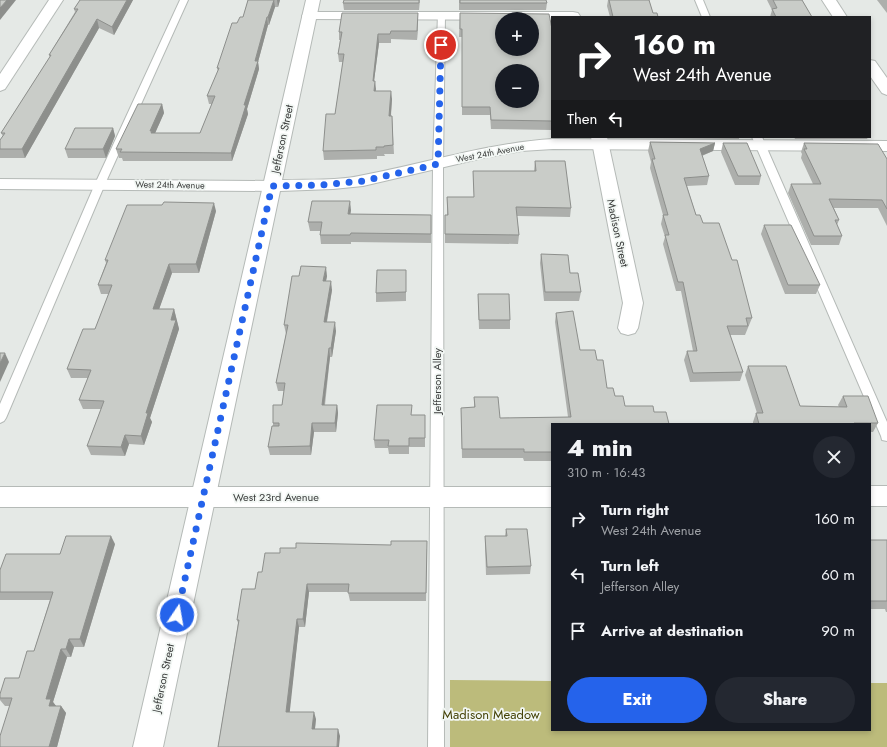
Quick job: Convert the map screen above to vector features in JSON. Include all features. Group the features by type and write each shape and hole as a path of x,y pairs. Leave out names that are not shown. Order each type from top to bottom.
{"street":[{"path":"0,86 56,0"},
{"name":"Jefferson Street","path":"148,747 313,0"},
{"path":"829,0 839,16"},
{"path":"309,16 441,16 572,13"},
{"path":"871,66 887,90"},
{"name":"West 24th Avenue","path":"0,184 272,186 333,184 363,181 483,153 521,146 600,140 758,141 887,146"},
{"name":"Madison Street","path":"600,140 633,303 628,328"},
{"name":"West 23rd Avenue","path":"0,497 551,496"},
{"path":"871,496 887,496"}],"lane":[{"path":"0,418 100,184 184,0"},
{"path":"699,0 706,16"},
{"name":"Jefferson Alley","path":"436,747 438,164 441,16"},
{"path":"758,141 887,436"}],"green space":[{"name":"Madison Meadow","path":"450,680 551,681 551,731 871,731 871,683 887,683 887,747 450,747"}],"building":[{"path":"0,0 7,0 0,8"},
{"path":"80,0 127,0 112,27 97,19 22,149 0,149 0,140 5,133 1,133 51,55 49,55 78,9 74,9"},
{"path":"248,0 274,0 267,17 255,61 258,61 231,153 120,152 122,149 116,149 138,104 162,104 150,131 152,131 151,133 200,133 215,96 207,96 219,68 217,68 232,23 237,23 240,17 243,17"},
{"path":"344,0 419,0 419,3 343,3"},
{"path":"460,0 546,0 547,3 460,3"},
{"path":"609,0 649,0 653,13 657,13 658,16 613,16"},
{"path":"773,0 802,0 811,16 776,16 772,9 777,8"},
{"path":"342,13 418,13 417,31 391,31 390,34 378,34 373,81 375,81 374,91 391,91 389,116 392,116 393,145 376,147 376,150 323,151 326,114 335,114 344,54 338,54 342,32 339,32"},
{"path":"460,13 495,13 495,56 539,56 539,14 549,14 551,24 551,121 491,120 490,107 462,107 462,29 460,29"},
{"path":"75,128 113,128 103,149 65,149"},
{"path":"650,142 715,143 700,149 709,176 684,178 696,215 700,215 703,223 719,223 732,260 737,260 752,318 746,318 748,326 727,326 743,372 693,373 687,351 697,351 683,282 678,282 665,235 669,235 663,215 668,215 652,159 655,159"},
{"path":"723,143 747,143 761,176 738,176"},
{"path":"804,143 878,144 887,159 887,209 882,200 829,199 839,220 835,220 842,236 814,236 791,184 821,184 804,149 807,149"},
{"path":"535,161 565,161 571,208 516,207 519,235 445,234 445,215 448,215 447,197 474,197 473,171 536,171"},
{"path":"312,201 350,201 348,214 431,215 431,234 351,233 350,235 320,235 322,222 308,222"},
{"path":"164,202 214,203 196,264 169,264 153,309 174,309 171,320 176,320 146,413 148,413 141,436 125,435 121,447 87,446 104,401 79,400 91,370 67,369 83,329 95,329 112,285 98,285 108,260 105,260 127,205 162,205"},
{"path":"764,225 791,225 820,285 788,285"},
{"path":"541,254 568,255 570,273 578,273 581,292 545,292"},
{"path":"301,266 326,267 323,281 331,281 324,322 335,322 331,348 329,348 322,405 337,405 335,423 312,423 310,446 268,447 272,426 279,426 279,423 273,423 273,405 282,405 285,383 276,383 288,325 284,325 292,276 299,276"},
{"path":"377,270 406,270 406,292 376,293"},
{"path":"478,294 509,294 510,320 479,320"},
{"path":"573,311 580,350 595,350 597,360 603,360 607,388 613,388 615,396 623,396 625,406 653,406 654,412 666,412 669,423 551,423 551,452 524,452 524,449 462,449 461,408 475,407 474,397 498,397 500,418 571,417 556,313"},
{"path":"0,353 5,353 0,363"},
{"path":"748,366 786,366 800,406 847,407 843,396 868,396 878,423 759,423 756,413 763,413"},
{"path":"377,405 412,405 411,415 425,415 425,438 409,438 409,446 388,446 389,440 374,440"},
{"path":"506,529 527,529 531,566 487,567 485,536 507,536"},
{"path":"66,536 111,536 80,639 69,639 66,649 61,649 46,699 51,699 49,706 61,706 49,747 0,747 0,736 12,698 0,698 5,678 19,678 27,651 34,651 53,592 0,592 0,570 6,554 60,554"},
{"path":"871,540 887,540 887,601 871,601"},
{"path":"391,541 427,541 426,593 348,593 349,584 307,584 303,619 297,619 286,712 314,712 312,729 338,729 337,747 218,747 239,620 237,620 242,589 255,589 258,572 262,572 265,553 280,553 280,548 296,548 296,543 391,545"}],"route":[{"path":"177,615 272,186 321,185 363,181 438,164 441,45"}]}
